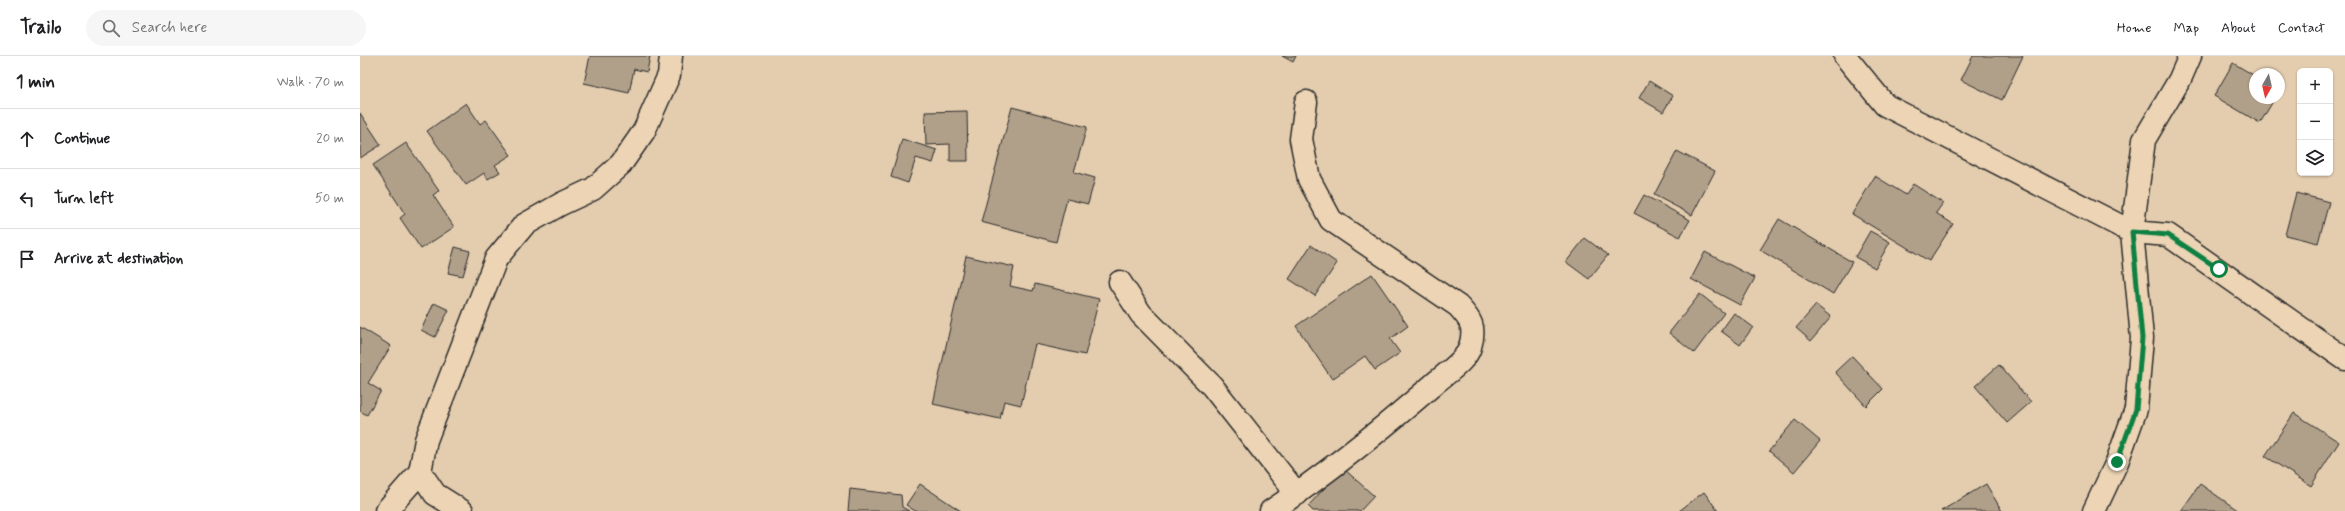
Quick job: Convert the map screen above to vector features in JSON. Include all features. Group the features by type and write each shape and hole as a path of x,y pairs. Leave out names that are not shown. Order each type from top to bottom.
{"street":[{"path":"386,511 420,472 426,440 496,259 524,225 561,204 592,189 621,164 644,131 669,75 671,56"},
{"path":"1845,56 1885,106 2132,232 2168,235 2345,358"},
{"path":"2094,511 2117,462 2136,409 2142,338 2132,232 2144,140 2180,79 2190,56"},
{"path":"1271,511 1297,494 1396,417 1458,362 1470,348 1472,332 1471,320 1458,306 1331,220 1309,180 1301,139 1306,102"},
{"path":"1120,282 1141,314 1212,386 1297,494"},
{"path":"420,472 435,494 462,511"}],"building":[{"path":"590,56 650,56 647,72 634,69 629,93 584,83"},
{"path":"1282,56 1296,56 1293,62"},
{"path":"1973,56 2023,56 2002,100 1961,80"},
{"path":"2233,63 2249,72 2249,104 2271,104 2260,123 2214,96"},
{"path":"1649,81 1673,96 1663,112 1639,98"},
{"path":"466,103 480,124 486,120 511,155 495,165 500,172 488,179 484,173 466,185 427,131"},
{"path":"1012,107 1087,127 1074,172 1095,178 1088,204 1067,199 1056,242 981,222"},
{"path":"967,111 968,161 950,161 950,144 926,145 925,112"},
{"path":"360,113 381,145 360,158"},
{"path":"902,139 937,150 933,163 916,158 908,183 891,177"},
{"path":"406,143 439,191 433,195 454,227 421,249 400,218 405,214 373,165"},
{"path":"1677,151 1715,171 1692,215 1654,195"},
{"path":"1875,176 1906,195 1913,184 1943,203 1936,213 1953,224 1929,261 1852,214"},
{"path":"2296,193 2329,202 2318,243 2285,235"},
{"path":"1644,195 1690,220 1680,237 1634,213"},
{"path":"1779,219 1852,262 1833,294 1760,250"},
{"path":"1870,231 1890,242 1875,268 1855,257"},
{"path":"1585,238 1608,255 1589,279 1566,262"},
{"path":"1311,245 1337,263 1315,296 1289,279"},
{"path":"455,247 470,251 463,276 448,273"},
{"path":"1705,252 1755,278 1740,305 1691,279"},
{"path":"966,256 1014,267 1010,286 1033,291 1035,284 1099,299 1085,355 1035,344 1021,405 1004,401 1000,419 933,404"},
{"path":"1372,274 1408,326 1390,339 1400,353 1375,370 1365,356 1332,379 1296,326"},
{"path":"1700,294 1724,313 1694,353 1669,333"},
{"path":"434,303 449,310 435,337 421,330"},
{"path":"1816,305 1831,317 1811,341 1796,328"},
{"path":"1734,313 1753,327 1740,345 1721,331"},
{"path":"360,327 391,346 368,383 381,391 367,415 360,411"},
{"path":"1852,356 1883,389 1866,406 1835,372"},
{"path":"1999,365 2031,402 2007,423 1975,386"},
{"path":"2294,413 2339,442 2311,486 2265,456"},
{"path":"1795,420 1820,441 1794,472 1769,451"},
{"path":"1343,468 1374,496 1360,511 1313,511 1308,506"},
{"path":"920,484 961,511 915,511 906,505"},
{"path":"1986,484 2002,511 1941,511"},
{"path":"2200,484 2239,511 2181,511"},
{"path":"850,489 901,495 902,507 909,511 848,511"},
{"path":"1704,492 1718,511 1679,511"}],"route":[{"path":"2117,462 2136,409 2142,338 2132,232 2168,235 2219,269"}]}
